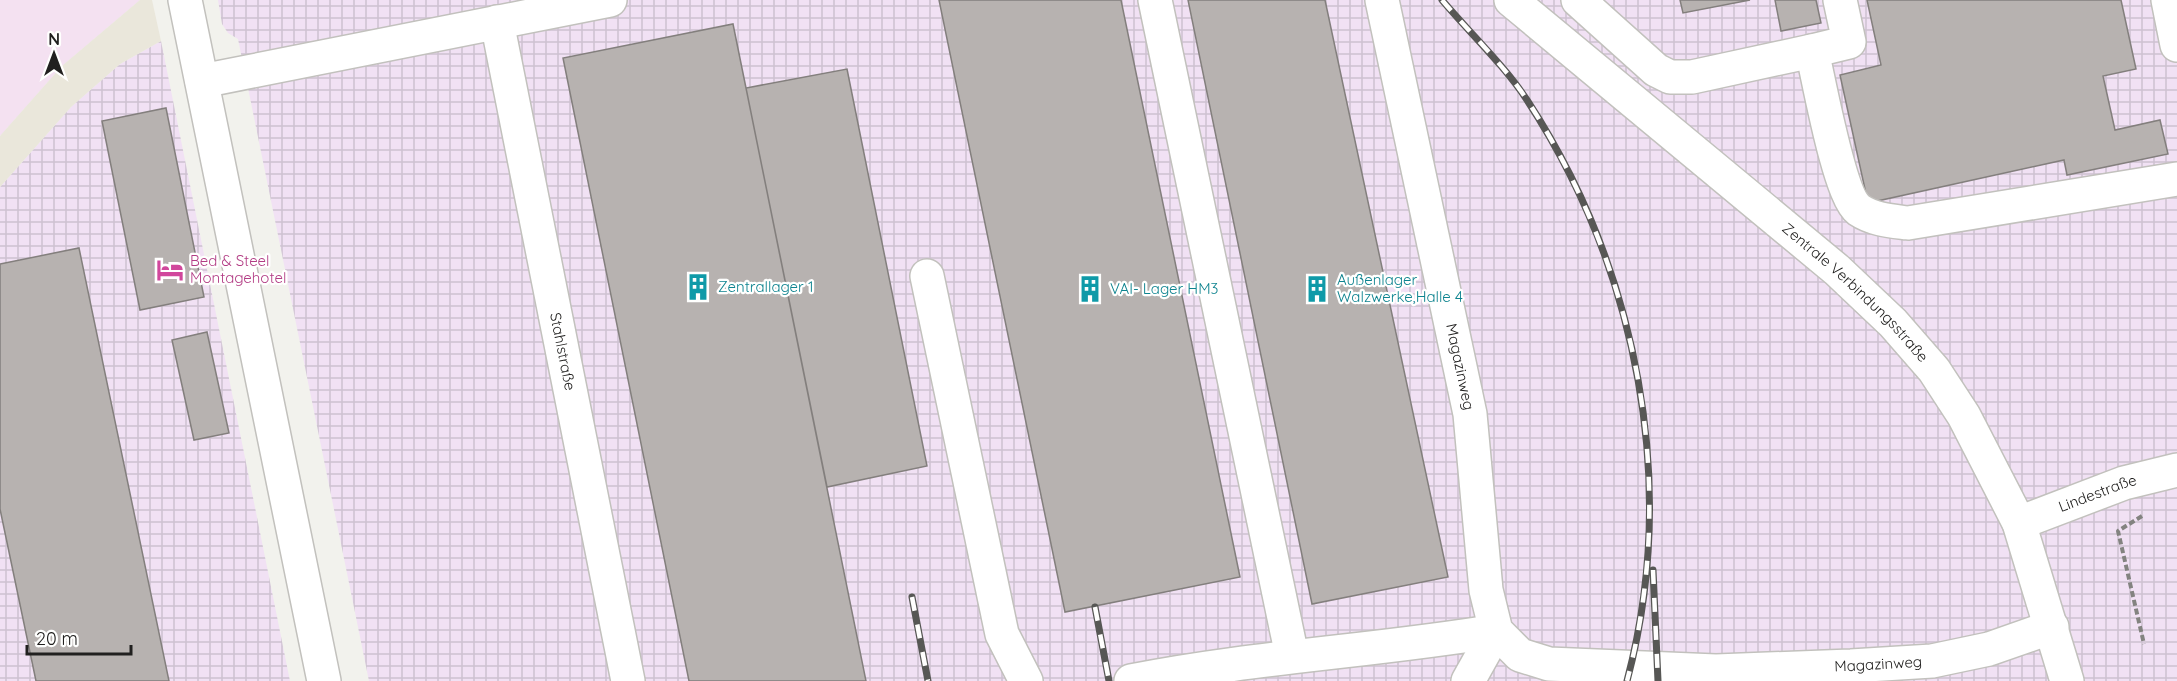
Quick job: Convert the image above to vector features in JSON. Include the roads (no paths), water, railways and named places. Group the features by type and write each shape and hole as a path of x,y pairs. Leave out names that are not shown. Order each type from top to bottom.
{"street":[{"path":"185,0 324,681"},
{"path":"202,81 610,0"},
{"path":"1155,0 1292,656"},
{"name":"Magazinweg","path":"1382,0 1470,414 1486,590 1496,631 1520,655 1549,664 1716,676 1932,661 1989,649 2052,627"},
{"name":"Zentrale Verbindungsstraße","path":"1511,0 1795,234 1893,323 1934,370 1964,416 2019,523 2067,681"},
{"path":"1578,0 1656,70 1670,77 1692,77 1849,42 1840,0"},
{"path":"2168,0 2177,45"},
{"name":"Stahlstraße","path":"497,22 628,681"},
{"path":"1812,51 1844,188 1858,209 1881,219 1908,223 2177,179"},
{"path":"927,276 1002,634 1026,681"},
{"name":"Lindestraße","path":"2019,523 2124,483 2177,470"},
{"path":"1131,681 1221,674 1292,656 1428,642 1496,631"},
{"path":"1468,681 1496,631"}],"railway":[{"path":"1442,0 1527,100 1565,166 1597,235 1621,307 1638,380 1647,455 1649,531 1642,606 1627,681"},
{"path":"1653,570 1658,681"},
{"path":"912,597 928,681"},
{"path":"1095,607 1109,681"}],"place":[{"name":"Bed & Steel Montagehotel","path":"170,270"},
{"name":"Zentrallager 1","path":"698,287"},
{"name":"VAI- Lager HM3","path":"1090,289"},
{"name":"Außenlager Walzwerke,Halle 4","path":"1317,289"}]}
